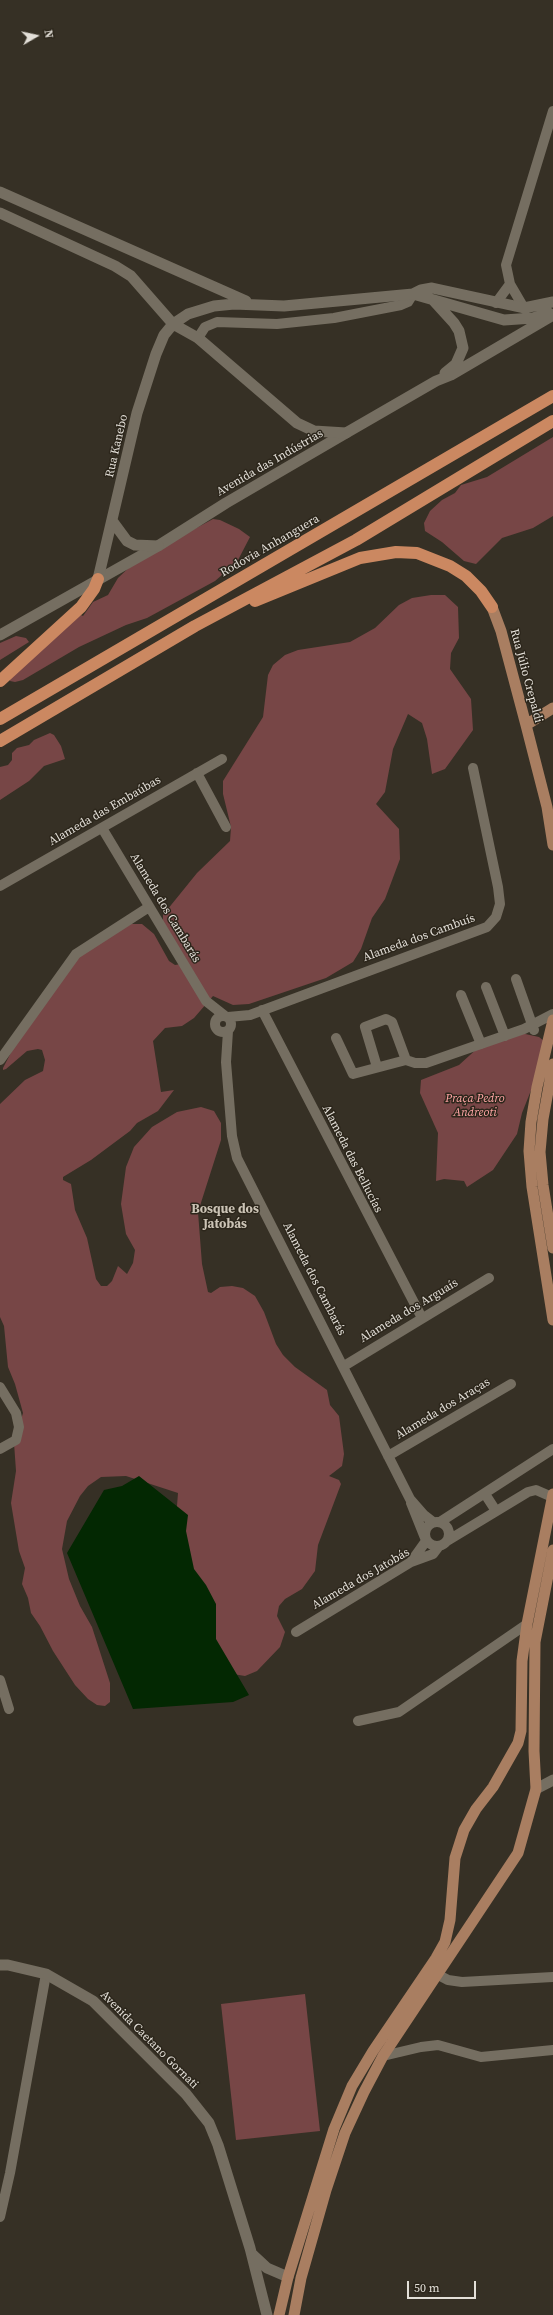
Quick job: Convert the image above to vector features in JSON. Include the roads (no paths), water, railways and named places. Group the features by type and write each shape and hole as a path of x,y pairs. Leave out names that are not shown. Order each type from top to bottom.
{"highway":[{"name":"Rodovia Anhanguera","path":"0,719 553,396"},
{"path":"0,741 195,626 356,540 553,421"},
{"path":"195,626 360,558 396,552 417,554 450,566 466,576 481,591 492,607"},
{"path":"0,681 81,607 94,589 98,579"}],"main road":[{"path":"0,192 252,304"},
{"path":"0,213 115,266 143,288 173,324 198,338 300,425 314,431 346,433"},
{"path":"173,324 188,314 203,309 234,304 284,306 413,294 432,288 470,298 524,308 553,302"},
{"path":"413,294 467,311 504,320 527,319 553,312"},
{"path":"467,311 470,298"},
{"path":"434,300 459,331 463,348 456,364 436,381"},
{"name":"Avenida das Indústrias","path":"0,635 158,546 226,502 436,381 451,375 553,315"},
{"name":"Rua Kanebo","path":"98,579 137,413 156,354 164,335 173,324"},
{"path":"112,522 126,541 134,546 158,546"},
{"name":"Rua Júlio Crepaldi","path":"492,607 501,631 526,725 550,805 553,838"},
{"path":"526,725 553,708"},
{"path":"553,1020 531,1122 529,1151 532,1187 553,1320"},
{"path":"553,1064 542,1119 540,1152 542,1185 553,1248"},
{"path":"294,2315 301,2278 345,2133 383,2056 433,1972 445,1942 450,1920 455,1858 464,1830 476,1809 493,1787 518,1742 521,1731 522,1661 526,1624 553,1495"},
{"path":"279,2315 288,2277 334,2129 352,2086 373,2051 468,1929 518,1853 536,1789 534,1743 535,1642 553,1550"},
{"path":"536,1789 553,1780"},
{"path":"450,1920 459,1928 468,1929"},
{"name":"Avenida Caetano Gornati","path":"0,1965 8,1965 46,1974 93,2001 186,2094 209,2123 252,2255 267,2315"},
{"path":"252,2255 273,2271 288,2277 292,2284 289,2315"},
{"path":"260,2285 273,2271"}],"street":[{"path":"524,308 510,284 506,265 553,111"},
{"path":"496,303 510,284"},
{"path":"198,338 205,327 217,322 277,324 334,318 401,305 408,302 413,294"},
{"name":"Alameda das Embaúbas","path":"0,886 222,759"},
{"name":"Alameda dos Cambuís","path":"230,1029 250,1015 262,1010 487,927 496,917 500,904 498,887 473,768"},
{"path":"196,773 226,827"},
{"name":"Alameda dos Cambarás","path":"102,828 206,1001 210,1016 216,1026 226,1062 232,1136 237,1158 344,1366 410,1499 424,1515 436,1522"},
{"path":"0,1059 76,954 149,907"},
{"path":"516,979 530,1027 548,1039"},
{"path":"486,987 505,1036"},
{"path":"461,995 481,1044"},
{"name":"Alameda dos Cambarás","path":"206,1001 226,1016"},
{"name":"Alameda das Bellucías","path":"262,1010 422,1318"},
{"path":"336,1038 353,1074 406,1060 415,1063 426,1063 530,1027 553,1014"},
{"name":"Alameda dos Cambuís","path":"226,1016 250,1015"},
{"path":"226,1016 232,1022 230,1029 222,1033 216,1026 218,1017 226,1016"},
{"path":"377,1067 366,1027 386,1019 392,1022 406,1060"},
{"name":"Alameda dos Cambarás","path":"226,1062 230,1029"},
{"name":"Alameda dos Arguaís","path":"344,1366 489,1278"},
{"name":"Alameda dos Araças","path":"388,1456 511,1384"},
{"path":"0,1387 16,1413 19,1427 16,1440 0,1449"},
{"path":"436,1522 444,1524 449,1532 443,1544 430,1544 426,1539 424,1532 436,1522 485,1494 553,1449"},
{"name":"Alameda dos Jatobás","path":"296,1632 411,1562 433,1554 443,1544 528,1492 536,1490 553,1495"},
{"path":"485,1494 496,1511"},
{"name":"Alameda dos Cambarás","path":"410,1499 413,1512 426,1539"},
{"path":"411,1562 426,1539"},
{"path":"358,1721 399,1712 526,1624"},
{"path":"0,1680 9,1709"},
{"path":"433,1972 448,1980 462,1982 553,1977"},
{"path":"0,2217 10,2173 46,1974"},
{"path":"383,2056 421,2047 438,2045 482,2057 553,2050"}],"district":[{"name":"Bosque dos Jatobás","path":"225,1218"}],"park label":[{"name":"Praça Pedro Andreoti","path":"475,1106"}]}
